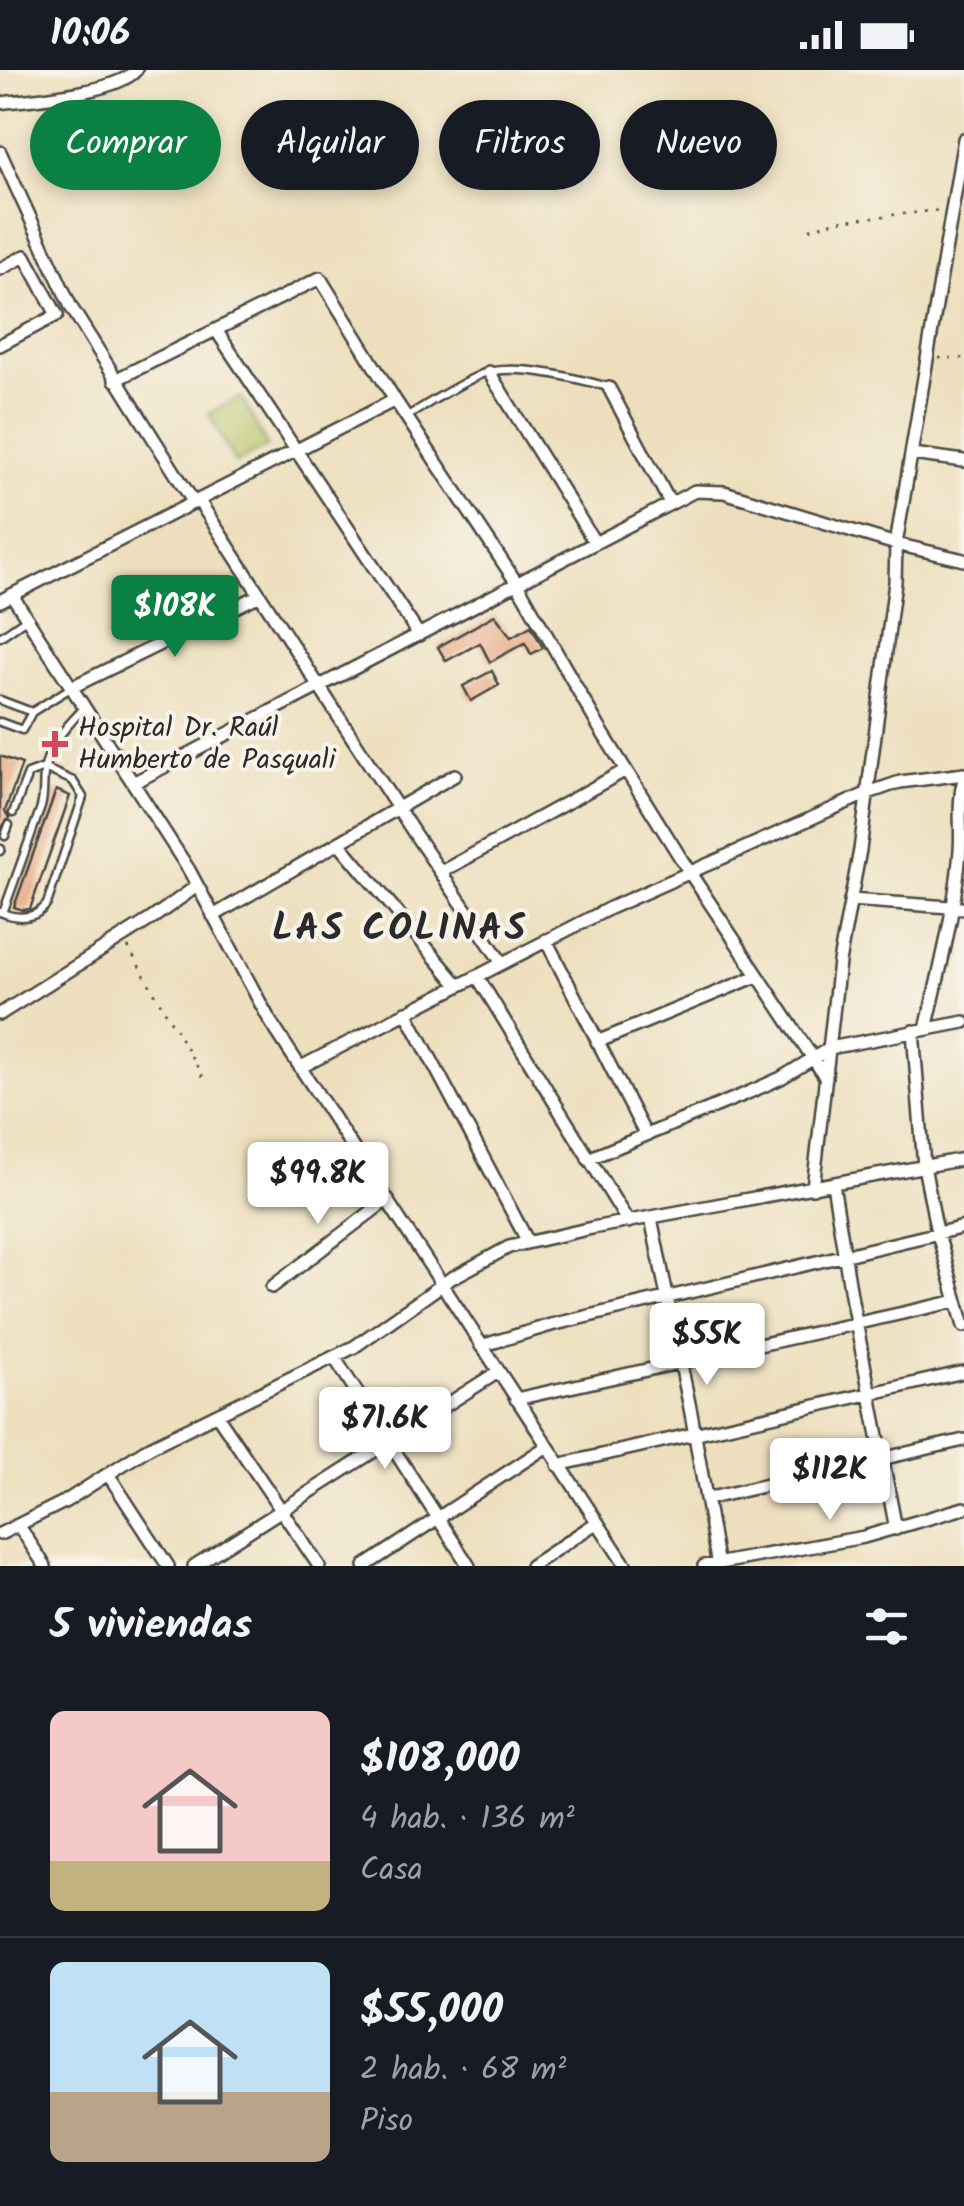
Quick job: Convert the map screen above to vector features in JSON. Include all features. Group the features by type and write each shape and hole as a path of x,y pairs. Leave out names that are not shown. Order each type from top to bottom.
{"street":[{"path":"0,104 108,85 127,79 136,70"},
{"path":"813,1188 839,962 868,792 896,544 964,139"},
{"path":"0,152 71,307 116,380 502,962"},
{"path":"0,269 25,256 57,314 0,345"},
{"path":"116,380 320,278 395,400 518,585 690,874 826,1078"},
{"path":"216,330 419,634"},
{"path":"489,372 596,543"},
{"path":"609,388 670,503"},
{"path":"395,400 6,598 27,618 135,782 270,1021 626,1566"},
{"path":"912,454 964,461"},
{"path":"135,782 695,491 724,492 896,544 964,560"},
{"path":"72,687 260,595"},
{"path":"441,872 626,770"},
{"path":"213,916 455,776"},
{"path":"301,1067 546,940 868,792 900,782 964,777 959,800 957,908 920,1030 924,1166 964,1326"},
{"path":"339,844 458,985"},
{"path":"0,1014 197,886"},
{"path":"850,900 957,908"},
{"path":"546,940 644,1134"},
{"path":"477,976 628,1222"},
{"path":"597,1042 757,976"},
{"path":"406,1012 528,1242"},
{"path":"588,1159 744,1096 830,1048 964,1022"},
{"path":"0,1534 20,1526 150,1448 334,1357 484,1258 528,1242 964,1159"},
{"path":"834,1184 896,1529"},
{"path":"272,1287 388,1199"},
{"path":"651,1218 706,1499 713,1565 896,1529 964,1508"},
{"path":"481,1346 550,1325 964,1227"},
{"path":"516,1399 956,1301"},
{"path":"334,1357 469,1566"},
{"path":"194,1566 498,1372"},
{"path":"558,1465 964,1372"},
{"path":"217,1415 319,1566"},
{"path":"706,1499 964,1440"},
{"path":"366,1566 546,1447"},
{"path":"108,1474 168,1566"},
{"path":"532,1566 596,1523"},
{"path":"20,1526 44,1566"}],"lane":[{"path":"406,417 489,372 540,373 609,388"},
{"path":"0,637 27,618"},
{"path":"0,722 22,730 32,712 72,687"},
{"path":"0,700 32,712"},
{"path":"13,813 28,774 44,768 73,781 84,803 47,904 41,912 21,918 2,913 46,791 44,768 63,730 86,706"},
{"path":"5,836 9,825"}],"path":[{"path":"810,229 852,219 953,209"},
{"path":"928,358 964,358"},
{"path":"122,938 206,1082"}],"green space":[{"path":"241,397 267,446 235,463 209,413"}],"building":[{"path":"495,615 511,637 531,626 543,648 531,654 525,643 490,662 480,643 446,661 438,647"},
{"path":"492,671 499,685 471,701 463,686"},
{"path":"0,756 22,764 5,811 9,818 0,830"},
{"path":"56,790 70,796 30,909 23,910 14,907"}],"place":[{"name":"Hospital Dr. Raúl Humberto de Pasquali","path":"55,744"}],"district":[{"name":"LAS COLINAS","path":"400,930"}]}
